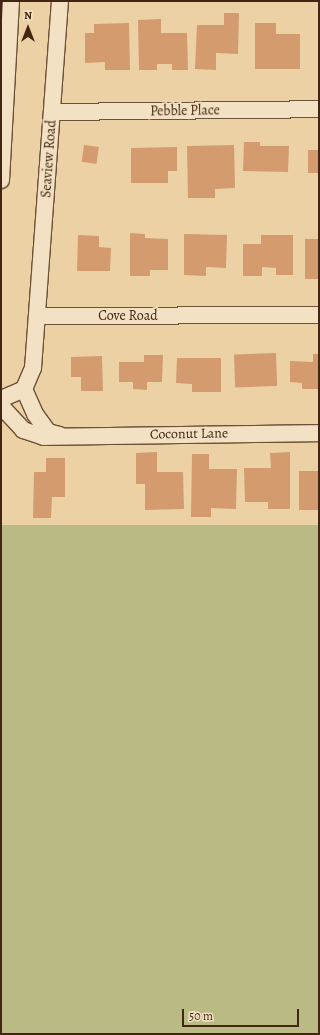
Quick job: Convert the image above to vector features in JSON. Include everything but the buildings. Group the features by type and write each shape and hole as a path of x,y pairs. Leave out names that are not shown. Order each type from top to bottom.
{"street":[{"path":"1,180 11,1"},
{"name":"Seaview Road","path":"37,316 60,1"},
{"name":"Pebble Place","path":"52,112 319,109"},
{"name":"Cove Road","path":"37,316 319,315"},
{"path":"1,399 24,389 33,368 37,316"},
{"name":"Coconut Lane","path":"24,389 35,414 48,432 60,435"},
{"name":"Coconut Lane","path":"1,406 23,430 44,436 319,433"}],"green space":[{"path":"1,525 319,525 319,1034 1,1034"}]}
